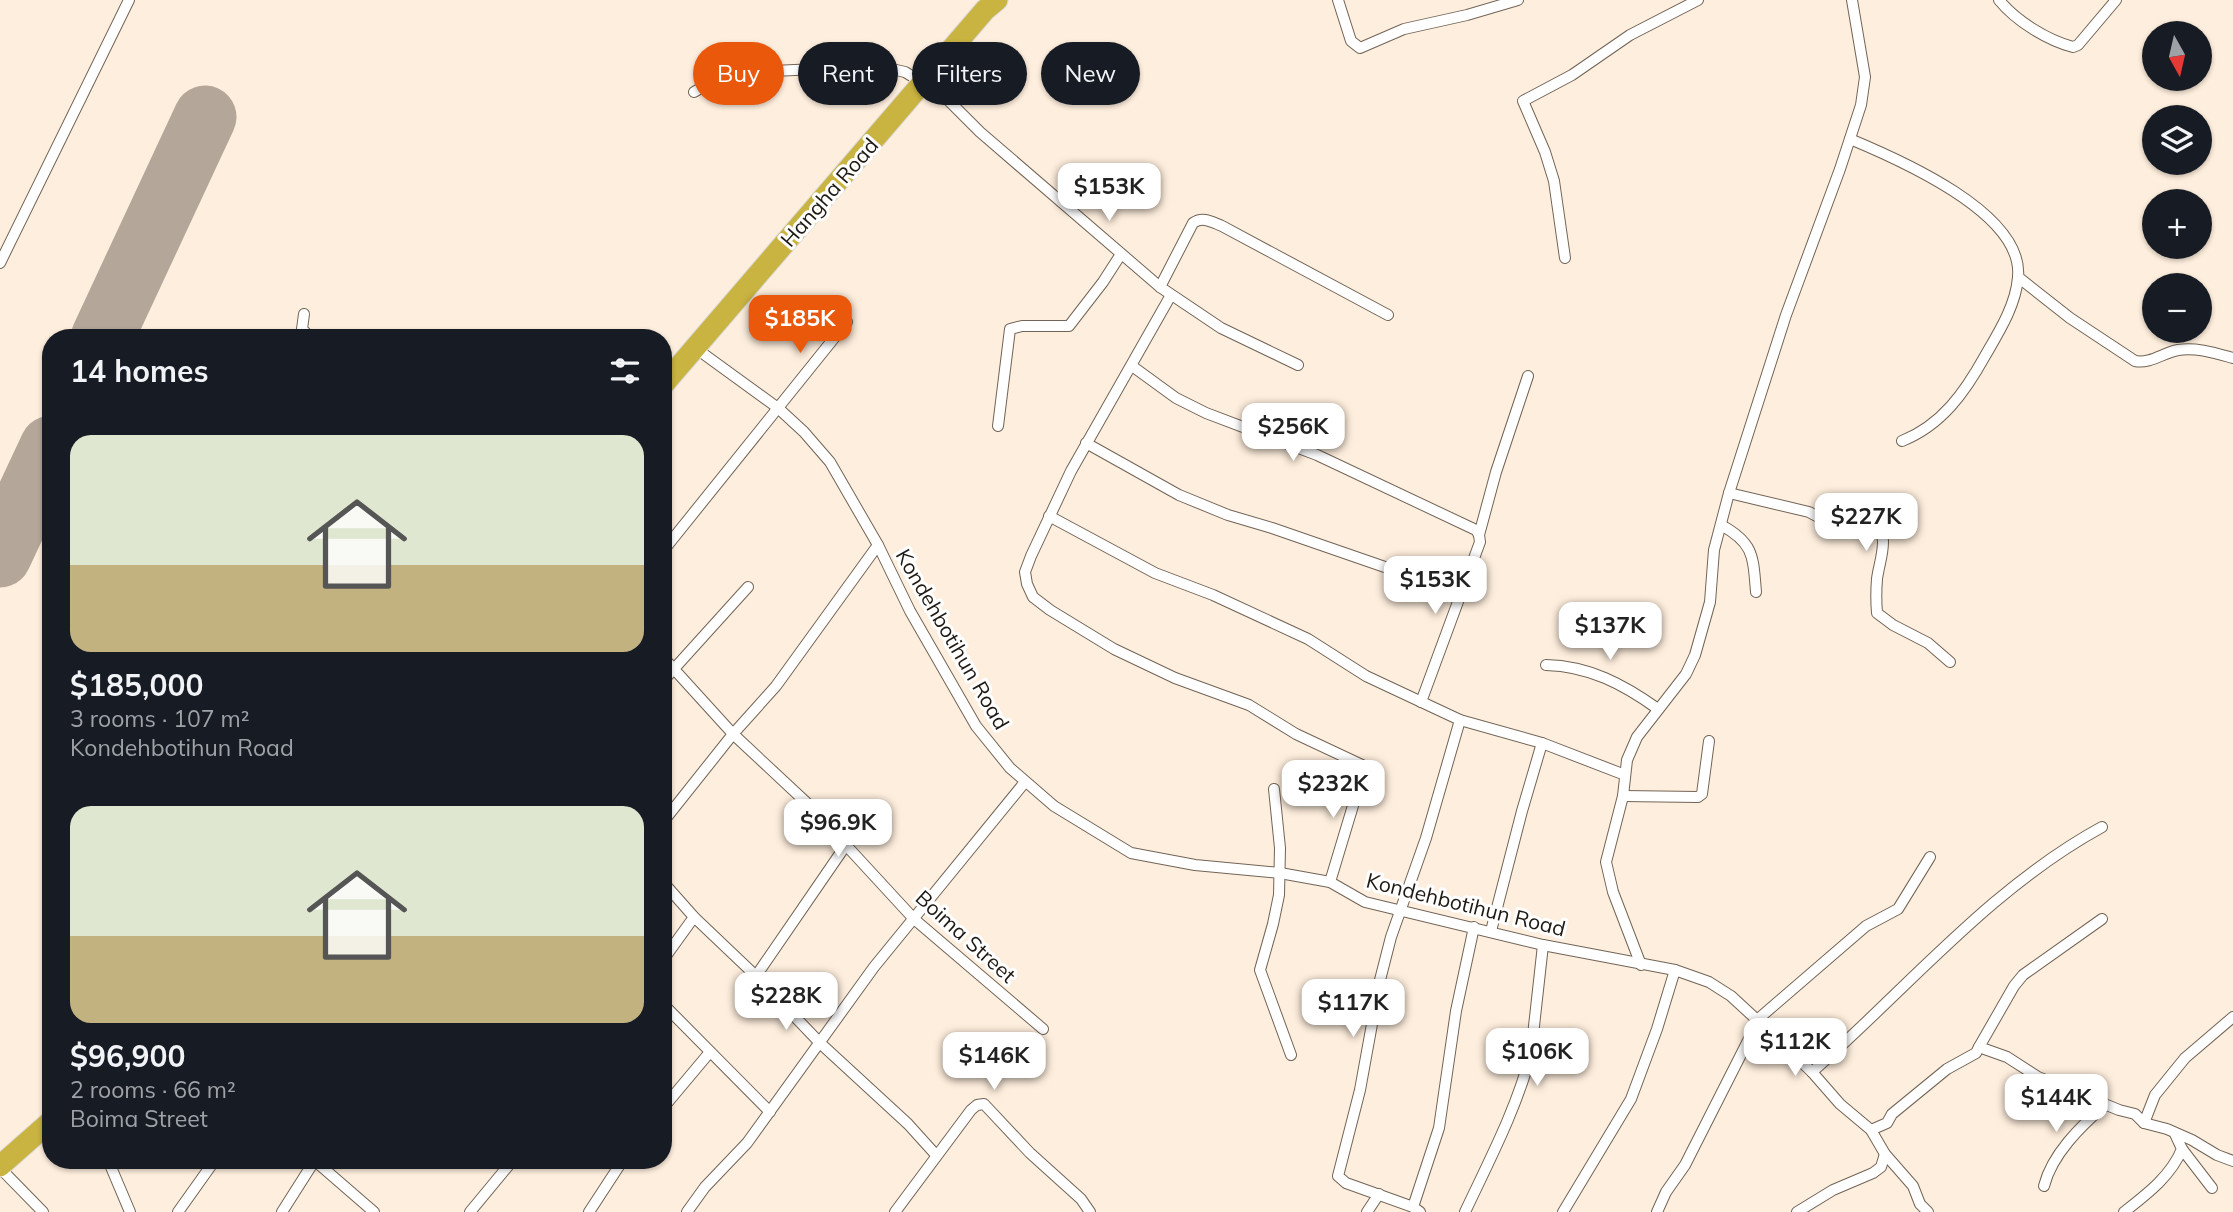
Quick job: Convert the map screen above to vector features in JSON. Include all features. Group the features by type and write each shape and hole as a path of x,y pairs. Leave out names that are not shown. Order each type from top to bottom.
{"highway":[{"name":"Hangha Road","path":"958,42 997,0"},
{"name":"Hangha Road","path":"672,374 912,96"},
{"path":"0,1167 42,1129"}],"street":[{"path":"0,263 129,0"},
{"path":"1338,0 1351,41 1360,48 1404,29 1518,0"},
{"path":"1565,258 1554,181 1523,101 1572,75 1630,35 1698,0"},
{"path":"1640,965 1615,899 1607,869 1608,851 1623,796 1631,748 1686,674 1695,655 1710,602 1714,550 1730,493 1786,315 1861,105 1865,77 1852,0"},
{"path":"1999,0 2024,23 2073,47 2078,45 2116,0"},
{"path":"784,71 883,67 912,76"},
{"path":"953,105 980,132 1160,287 1221,328 1298,365"},
{"path":"1850,139 1909,164 1932,177 1986,216 2012,248 2018,277 2012,302 2002,324 1975,374 1956,402 1936,421 1902,441"},
{"path":"1160,287 1193,223 1205,219 1388,316"},
{"path":"998,426 1010,329 1022,326 1069,326 1104,282 1121,254"},
{"path":"2018,277 2070,318 2135,362 2148,361 2177,350 2191,349 2233,358"},
{"path":"1171,295 1086,443 1049,516 1025,572 1027,584 1032,597 1081,631 1114,649 1175,678 1249,705 1321,747 1362,765 1355,799 1330,882"},
{"path":"302,329 304,314"},
{"path":"672,540 847,322"},
{"name":"Kondehbotihun Road","path":"694,347 778,408 830,462 878,545 910,611 976,726 995,751 1025,782 1054,806 1131,853 1195,865 1280,873 1330,882 1365,902 1543,945 1675,970 1720,988 1758,1020 1812,1072 1840,1104 1871,1130 1885,1154 1913,1186 1920,1204 1927,1212"},
{"path":"1132,366 1176,398 1206,413 1317,455 1476,530 1479,535"},
{"path":"1421,702 1480,542 1479,535 1496,472 1528,376"},
{"path":"1086,443 1179,495 1228,515 1460,593"},
{"path":"1730,493 1809,512 1840,524 1850,518 1866,518 1878,525 1883,550 1875,596 1877,613 1893,625 1928,643 1951,662"},
{"path":"1049,516 1155,573 1213,595 1308,639 1366,676 1460,720 1542,743 1625,775"},
{"path":"1721,525 1737,534 1750,548 1756,592"},
{"path":"672,811 733,734 776,686 878,545"},
{"path":"672,670 748,587"},
{"path":"1546,665 1563,665 1600,675 1621,684 1658,709"},
{"name":"Boima Street","path":"674,667 733,734 809,805 914,919 1042,1029"},
{"path":"1460,720 1426,838 1380,980 1360,1090 1338,1175 1346,1183 1417,1210 1439,1128 1456,1011 1474,927"},
{"path":"1623,796 1698,797 1702,794 1709,741"},
{"path":"1491,931 1542,743"},
{"path":"687,1212 705,1187 747,1143 874,967 1025,782"},
{"path":"1274,789 1280,873 1273,924 1261,970 1291,1055"},
{"path":"1812,1072 1977,918 2045,862 2102,827"},
{"path":"756,976 846,845"},
{"path":"1657,1212 1666,1192 1685,1166 1758,1020 1866,926 1898,909 1930,857"},
{"path":"672,892 820,1043 908,1124 936,1155"},
{"path":"672,948 694,917"},
{"path":"1871,1130 1887,1123 1892,1114 1947,1069 1976,1052 2023,975 2102,919"},
{"path":"1465,1212 1496,1146 1527,1069 1543,945"},
{"path":"1563,1212 1631,1099 1675,970"},
{"path":"672,1013 770,1112"},
{"path":"2144,1123 2155,1096 2185,1058 2233,1017"},
{"path":"1979,1047 2007,1057 2038,1077 2105,1105 2135,1114 2144,1123 2192,1140 2233,1161"},
{"path":"672,1097 710,1052"},
{"path":"895,1212 971,1110 984,1104 1030,1153 1081,1199 1090,1212"},
{"path":"2044,1186 2048,1171 2084,1124 2105,1105"},
{"path":"2175,1134 2182,1149 2212,1188"},
{"path":"2124,1212 2150,1193 2178,1159 2182,1149"},
{"path":"1797,1212 1833,1190 1873,1174 1881,1167 1885,1154"},
{"path":"0,1167 43,1212"},
{"path":"112,1169 130,1212"},
{"path":"178,1212 209,1169"},
{"path":"282,1212 308,1169"},
{"path":"324,1169 374,1212"},
{"path":"470,1212 506,1169"},
{"path":"589,1212 617,1169"},
{"path":"1367,1212 1379,1194"}],"runway":[{"path":"106,329 205,117"},
{"path":"0,556 42,466"}]}
